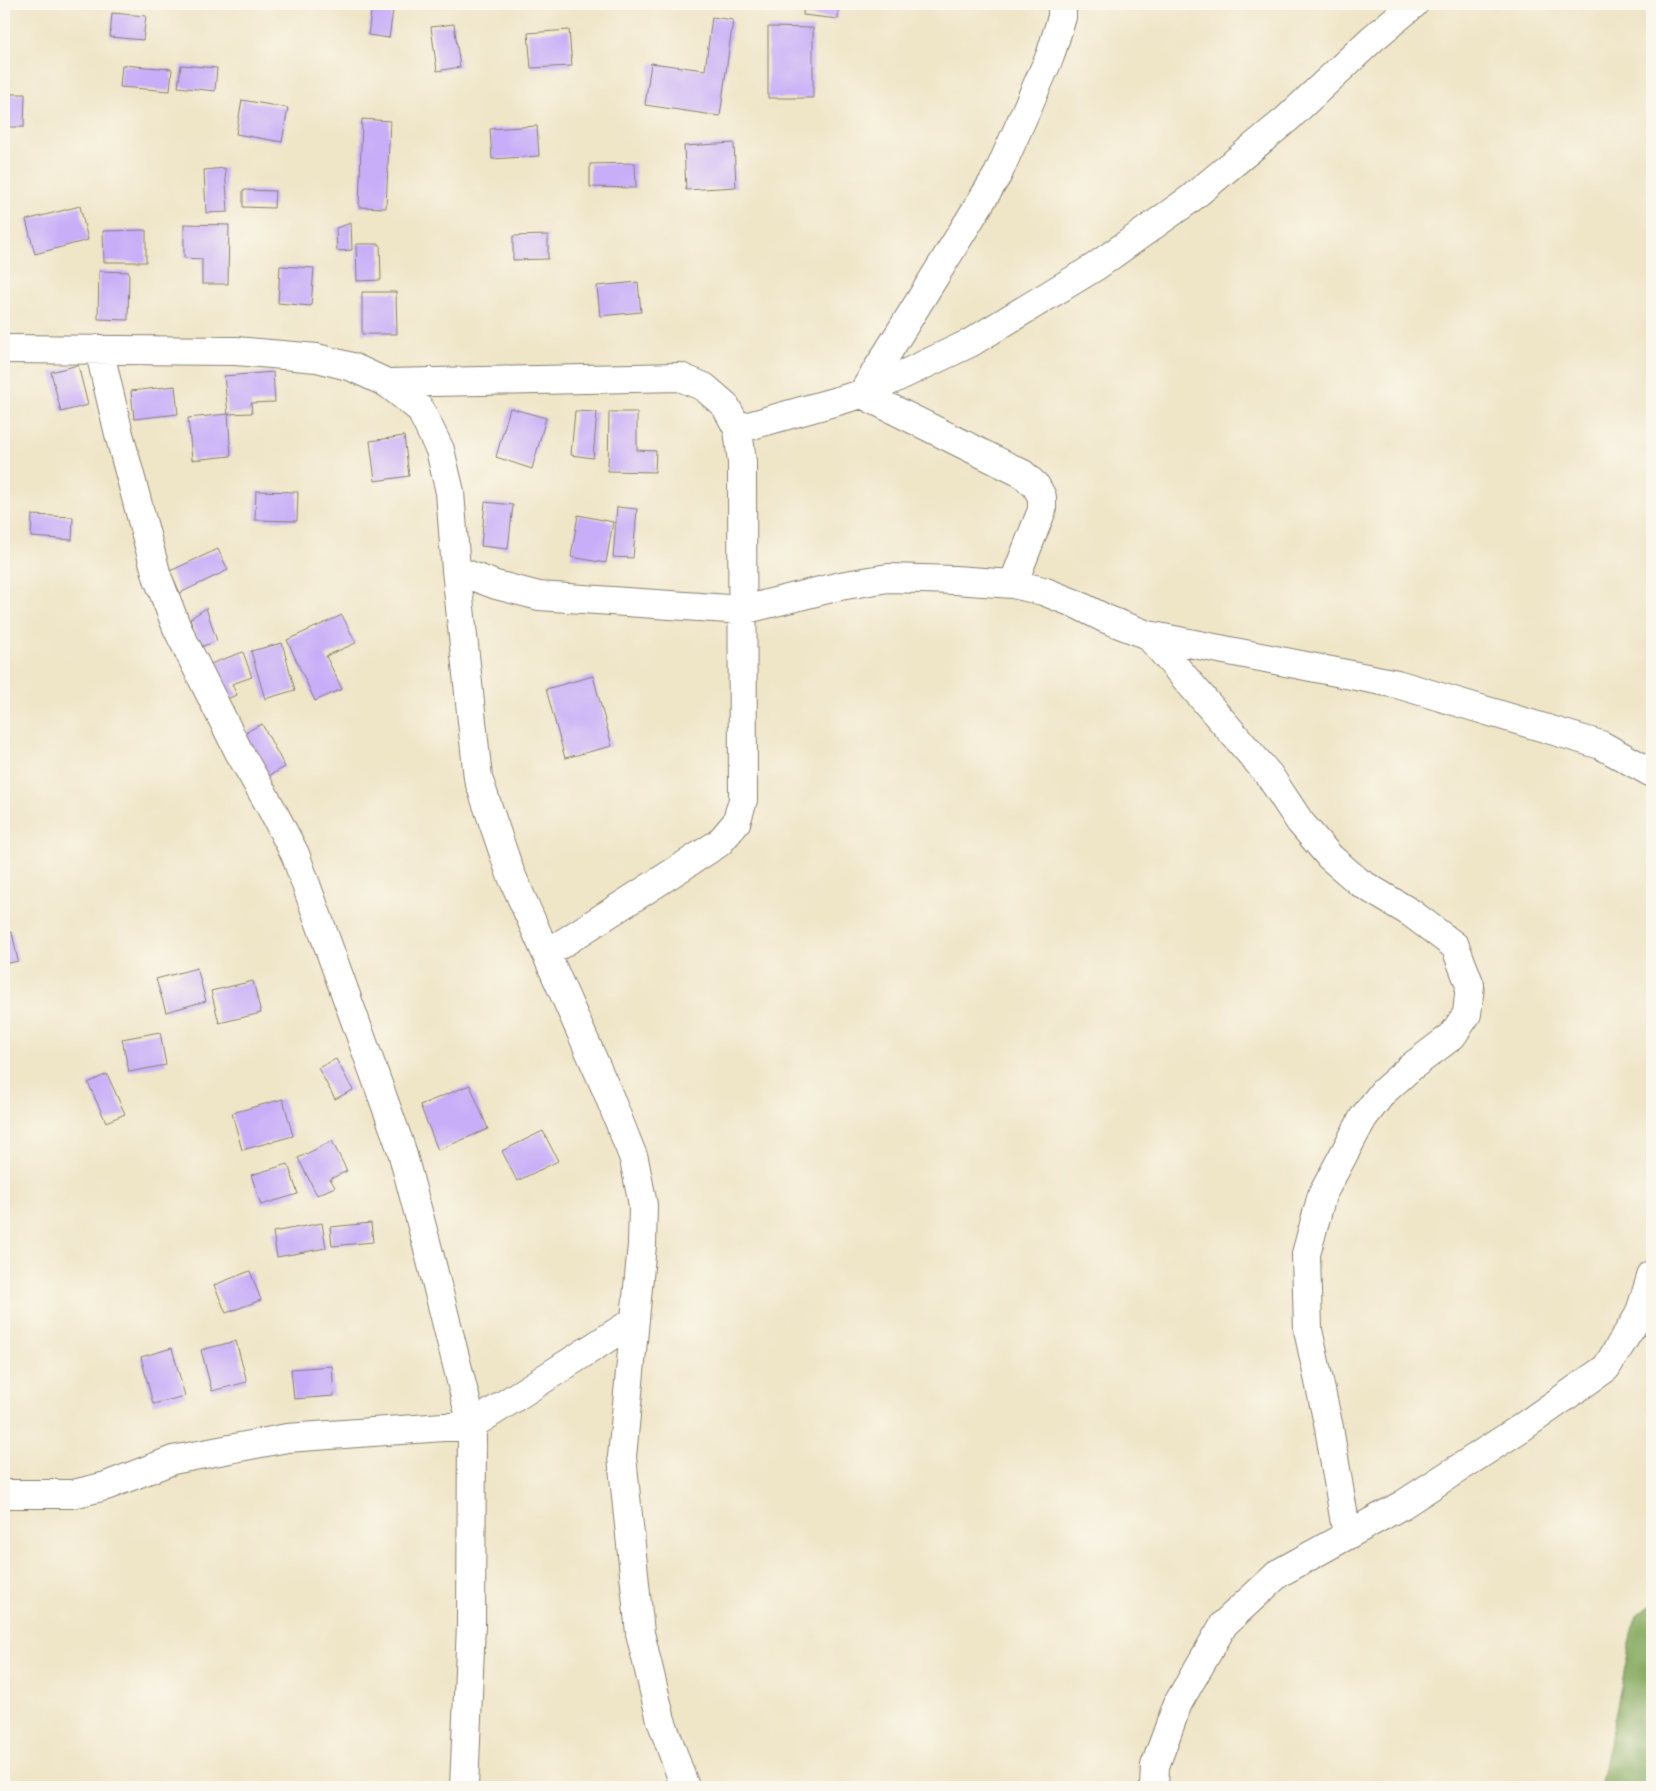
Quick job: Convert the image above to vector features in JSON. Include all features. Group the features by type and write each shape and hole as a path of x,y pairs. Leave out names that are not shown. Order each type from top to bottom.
{"street":[{"path":"862,394 998,174 1050,56 1062,18 1062,4"},
{"path":"738,429 862,394 970,343 1095,267 1189,200 1287,119 1372,39 1414,4"},
{"path":"4,349 236,351 317,358 352,367 387,383 420,409 440,450 450,492 456,570 478,778 510,872 607,1091 634,1160 643,1205 642,1245 622,1457 640,1633 661,1720 685,1787"},
{"path":"99,349 119,434 157,576 182,637 239,752 295,854 401,1148 472,1425 471,1625 464,1787"},
{"path":"387,383 680,377 704,387 725,405 738,429 742,462 743,800 736,823 719,843 546,954"},
{"path":"862,394 1023,474 1036,486 1042,497 1042,510 1012,584"},
{"path":"456,570 496,585 539,596 743,610 840,586 888,578 1012,584 1043,591 1076,604 1106,619 1148,634 1397,684 1601,745 1652,773"},
{"path":"1148,634 1269,775 1300,822 1330,857 1360,882 1411,913 1455,946 1470,986 1467,1014 1452,1036 1411,1067 1383,1092 1363,1118 1322,1195 1306,1254 1308,1330 1329,1428 1347,1535"},
{"path":"1154,1787 1155,1766 1178,1703 1224,1624 1279,1573 1402,1505 1522,1428 1606,1368 1638,1315 1652,1274"},
{"path":"4,1494 73,1494 106,1486 173,1460 287,1438 472,1425 634,1321"}],"green space":[{"path":"1652,1604 1652,1787 1600,1787 1636,1615"}],"building":[{"path":"372,4 394,4 389,38 368,35"},
{"path":"804,4 839,4 838,19 803,15"},
{"path":"112,13 146,16 143,40 110,37"},
{"path":"712,17 733,20 720,116 645,105 651,63 705,70"},
{"path":"454,24 460,67 437,71 431,27"},
{"path":"768,27 813,28 813,98 768,98"},
{"path":"569,30 572,66 531,68 528,33"},
{"path":"122,65 172,69 170,91 120,87"},
{"path":"181,65 217,68 215,91 178,87"},
{"path":"4,94 25,94 24,127 4,127"},
{"path":"242,100 288,108 282,142 236,134"},
{"path":"362,119 390,121 386,208 359,207"},
{"path":"537,126 539,156 492,159 490,129"},
{"path":"734,143 736,187 686,190 684,146"},
{"path":"635,163 636,188 590,187 590,164"},
{"path":"225,168 228,212 206,213 204,170"},
{"path":"243,190 275,191 274,208 243,207"},
{"path":"80,206 88,240 35,254 26,220"},
{"path":"351,223 352,250 337,251 336,228"},
{"path":"184,224 229,225 228,284 202,284 202,259 184,258"},
{"path":"146,230 146,262 104,262 103,231"},
{"path":"548,235 548,259 513,260 513,236"},
{"path":"356,244 380,244 381,280 357,281"},
{"path":"280,266 314,268 311,306 278,303"},
{"path":"99,271 129,272 128,320 98,319"},
{"path":"638,282 641,312 600,316 597,286"},
{"path":"362,292 396,292 397,334 362,334"},
{"path":"78,365 88,405 61,412 51,372"},
{"path":"273,372 275,402 251,403 252,413 228,414 224,376"},
{"path":"175,386 178,414 134,419 131,391"},
{"path":"510,408 546,418 532,469 496,457"},
{"path":"575,411 597,412 593,458 571,455"},
{"path":"609,412 637,412 637,450 656,451 655,472 608,471"},
{"path":"228,414 231,456 192,460 188,418"},
{"path":"404,436 409,476 375,481 370,441"},
{"path":"256,491 298,492 297,521 255,520"},
{"path":"485,502 513,505 508,549 481,546"},
{"path":"617,507 637,509 633,558 613,557"},
{"path":"32,515 73,517 72,540 31,537"},
{"path":"578,515 613,522 606,563 571,557"},
{"path":"218,549 228,570 180,593 170,571"},
{"path":"206,608 217,641 200,647 190,619"},
{"path":"342,615 356,643 326,656 342,689 315,701 287,640"},
{"path":"282,643 295,690 265,699 251,651"},
{"path":"243,652 252,677 232,684 237,695 224,700 210,664"},
{"path":"593,676 612,746 565,758 546,689"},
{"path":"262,724 285,767 263,779 240,735"},
{"path":"12,932 18,961 4,964 4,934"},
{"path":"197,968 206,1001 166,1012 156,979"},
{"path":"253,981 261,1013 219,1023 211,991"},
{"path":"160,1032 166,1065 129,1072 122,1039"},
{"path":"336,1059 353,1090 335,1099 318,1068"},
{"path":"107,1074 125,1114 106,1122 88,1083"},
{"path":"470,1085 488,1129 438,1150 420,1105"},
{"path":"283,1099 293,1136 242,1150 232,1113"},
{"path":"543,1131 558,1161 517,1181 502,1151"},
{"path":"332,1141 347,1171 330,1179 335,1187 317,1195 298,1158"},
{"path":"288,1164 298,1194 261,1205 251,1175"},
{"path":"322,1223 326,1248 277,1257 273,1232"},
{"path":"371,1223 373,1242 332,1246 330,1227"},
{"path":"250,1271 261,1300 226,1313 214,1285"},
{"path":"236,1341 247,1382 212,1391 201,1350"},
{"path":"172,1348 185,1396 153,1404 141,1357"},
{"path":"332,1366 334,1396 294,1399 291,1369"}]}
